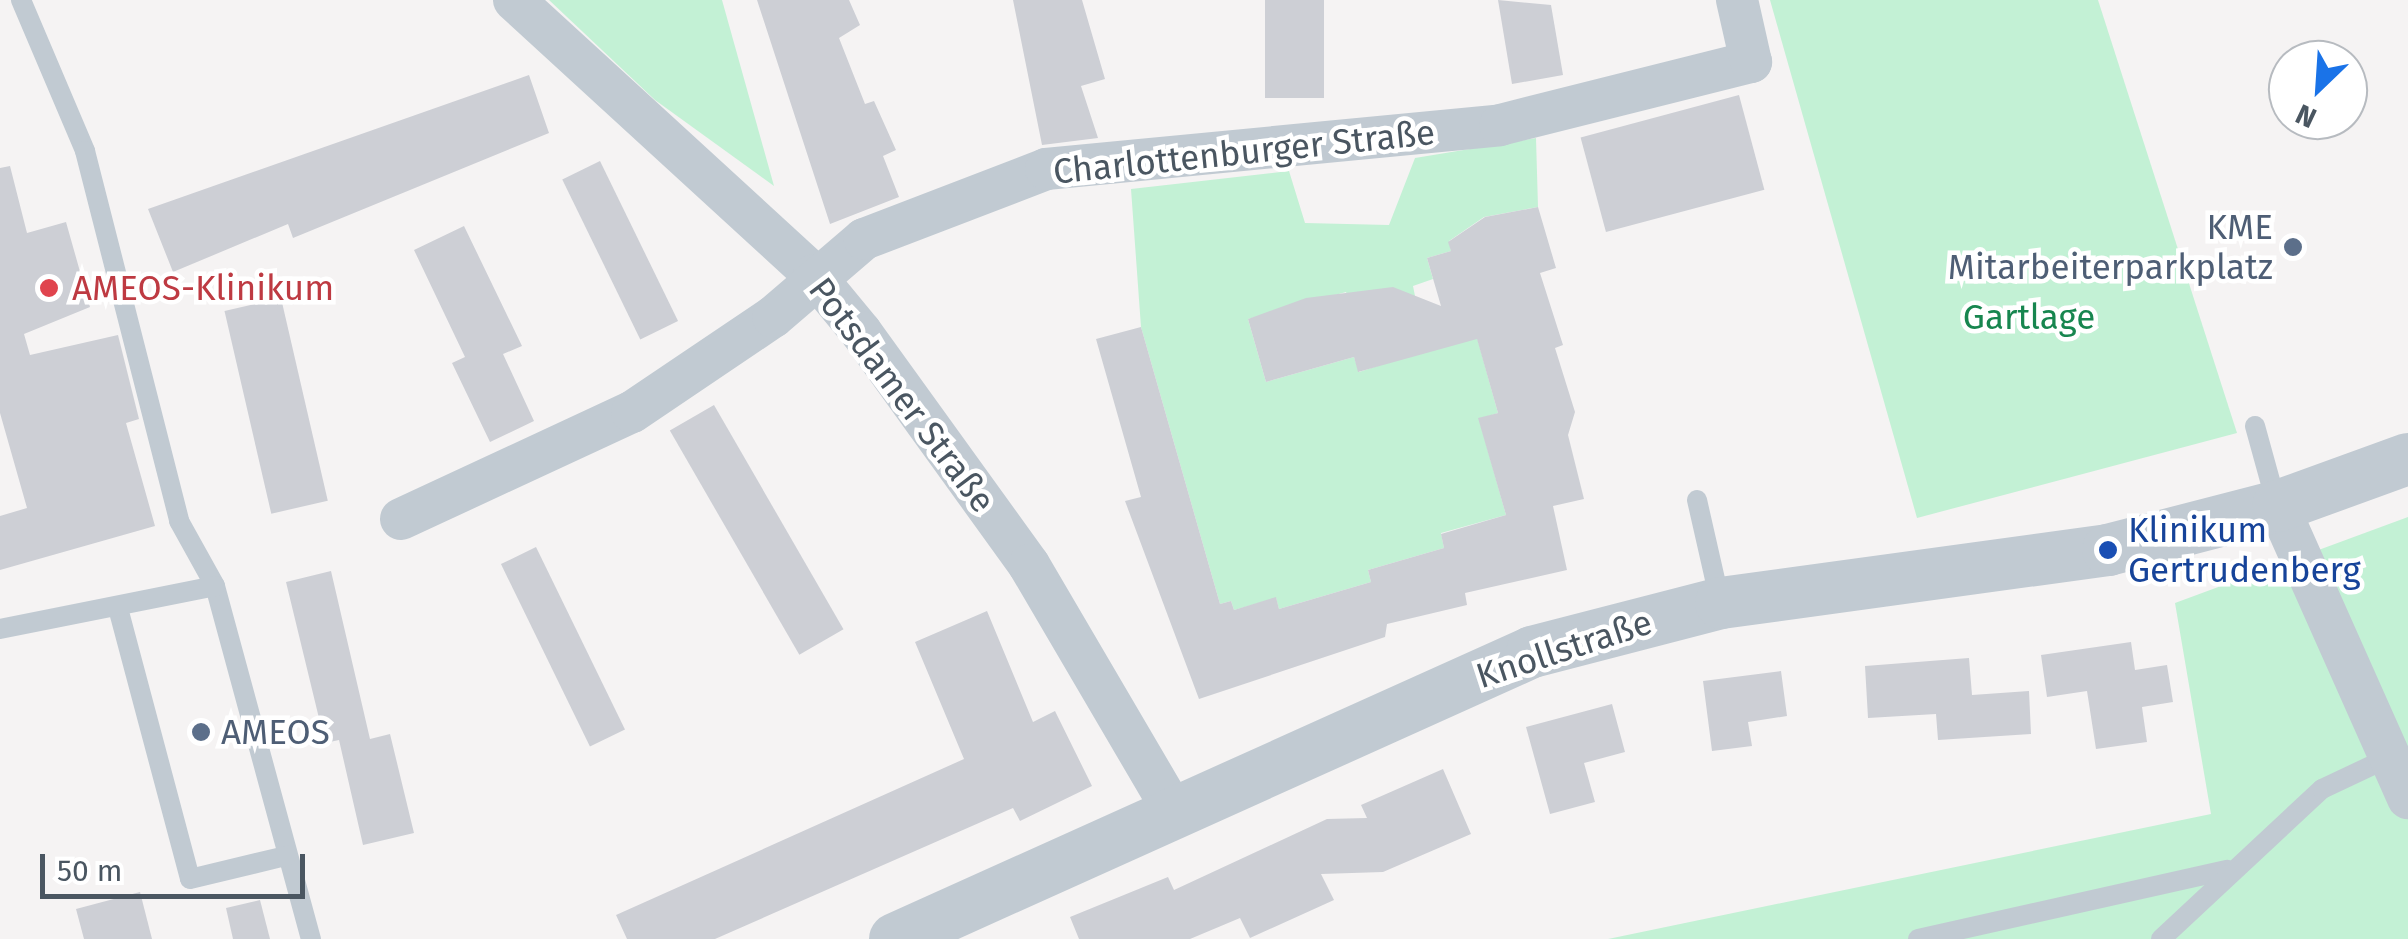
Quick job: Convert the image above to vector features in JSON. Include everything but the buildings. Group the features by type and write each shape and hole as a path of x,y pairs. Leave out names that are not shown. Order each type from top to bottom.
{"street":[{"name":"Potsdamer Straße","path":"514,0 814,275 1029,565 1172,809"},
{"name":"Charlottenburger Straße","path":"400,519 632,412 773,317 814,275 864,239 1046,169 1500,125 1751,62 1737,0"},
{"name":"Knollstraße","path":"894,939 1172,809 1532,652 1721,603 2108,550 2278,506 2407,461"},
{"path":"2278,506 2408,798"}],"lane":[{"path":"21,0 85,151 179,521 215,586 311,939"},
{"path":"2255,426 2278,506"},
{"path":"1697,500 1721,603"},
{"path":"0,630 215,586"},
{"path":"118,608 190,880 286,856"},
{"path":"2161,939 2227,870 2322,789 2390,757"},
{"path":"1918,939 2227,870"}],"green space":[{"path":"549,0 722,0 774,186 655,100"},
{"name":"Gartlage","path":"1770,0 2098,0 2237,433 1917,518"},
{"path":"1536,138 1538,207 1484,217 1449,241 1451,251 1427,258 1433,279 1413,286 1415,296 1349,299 1346,292 1248,319 1266,382 1354,357 1359,372 1476,334 1498,413 1479,419 1506,515 1441,533 1444,548 1368,570 1371,582 1279,609 1276,598 1234,610 1231,601 1220,604 1141,327 1131,189 1289,171 1305,223 1389,225 1415,158"},
{"path":"2408,517 2408,939 1608,939 2211,814 2175,603"}],"place":[{"name":"KME Mitarbeiterparkplatz","path":"2293,247"},
{"name":"AMEOS-Klinikum","path":"49,288"},
{"name":"Klinikum Gertrudenberg","path":"2108,550"},
{"name":"AMEOS","path":"201,732"}]}
